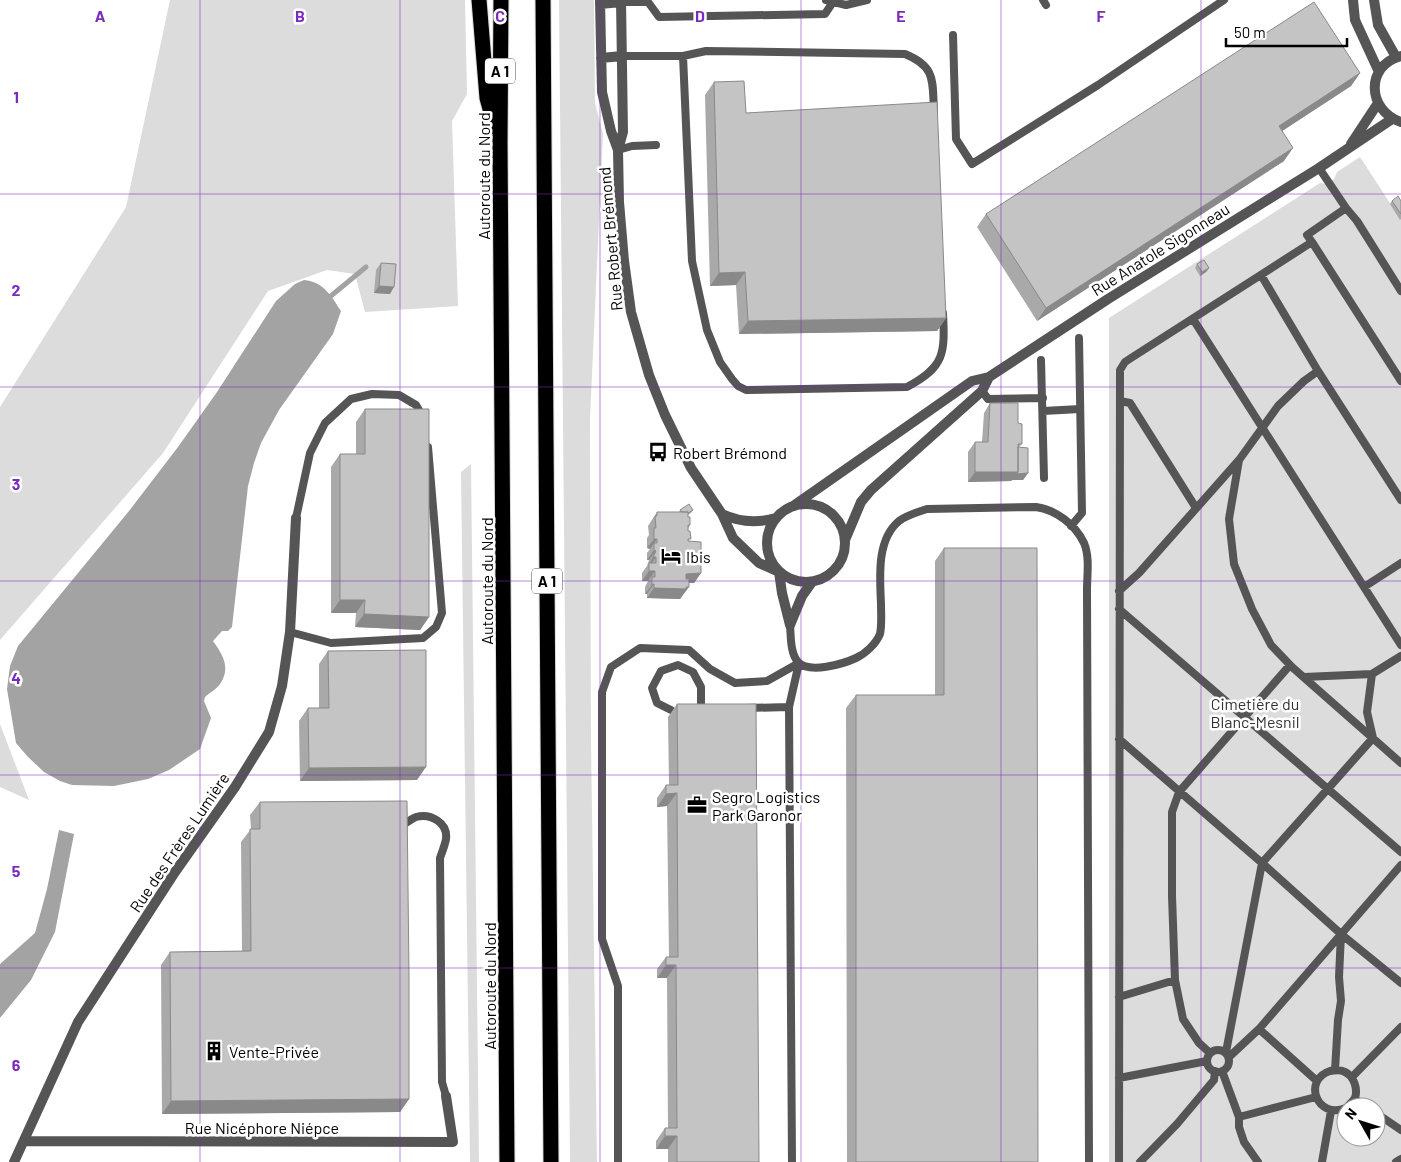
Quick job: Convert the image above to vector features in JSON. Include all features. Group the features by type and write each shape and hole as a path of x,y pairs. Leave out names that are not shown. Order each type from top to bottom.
{"highway":[{"path":"479,0 486,98 500,142"},
{"name":"Autoroute du Nord","path":"501,0 500,142 507,1162"},
{"name":"A 1","path":"543,0 551,1162"}],"street":[{"path":"1353,0 1355,20 1379,72"},
{"path":"1374,0 1378,25 1399,57 1387,63 1379,72 1375,82 1375,93 1378,103"},
{"name":"Rue Robert Brémond","path":"618,150 611,131 602,92 600,2 621,1 623,132 618,150 619,202 624,261 631,312 638,342 649,376 668,422 691,468 722,514 733,538 759,563 779,572"},
{"path":"602,58 622,56"},
{"name":"Rue Anatole Sigonneau","path":"793,506 972,381 989,377 1108,299 1348,149 1397,121 1384,112 1378,103 1348,149"},
{"path":"845,540 861,502 870,490 982,391 989,377"},
{"path":"816,505 828,510 842,528 845,551 837,567 823,579 812,582 800,582 789,579 779,572 772,563 767,540 770,528 776,518 793,506 816,505"},
{"path":"722,514 734,520 763,521 776,518"},
{"name":"Rue des Frères Lumière","path":"14,1162 78,1022 175,872 235,787 269,732 282,686 290,632 296,518"},
{"path":"779,572 790,625"},
{"path":"790,625 802,596 812,582"},
{"name":"Rue Nicéphore Niépce","path":"24,1141 452,1142 446,1096"}],"lane":[{"path":"621,1 649,1 659,17 825,14 830,1 846,5 867,0"},
{"path":"953,35 956,139 972,164 1098,85 1224,0"},
{"path":"622,56 683,56 706,51 906,54 922,62 932,75 934,122"},
{"path":"683,56 692,261 707,330 720,362 738,386 746,390 907,387 926,376 939,362 944,338 943,301"},
{"path":"618,150 632,146 656,145"},
{"path":"1318,168 1357,221 1401,291"},
{"path":"1346,208 1307,235 1401,381"},
{"path":"1119,1162 1120,370 1125,362 1312,242"},
{"path":"1260,275 1318,371 1401,500"},
{"path":"1193,318 1401,645"},
{"path":"1071,526 1082,513 1079,338"},
{"path":"1041,360 1044,478"},
{"path":"1119,591 1139,573 1239,460 1278,406 1304,381 1318,371"},
{"path":"982,391 988,399 1043,398"},
{"path":"296,518 310,453 325,423 351,399 372,394 399,395 416,405 425,420 426,429"},
{"path":"1120,401 1130,403 1196,508"},
{"path":"1043,411 1080,410"},
{"path":"290,632 331,643 423,638 436,627 442,613 427,439"},
{"path":"1239,460 1229,519 1234,564 1252,609 1271,645 1304,677 1401,763"},
{"path":"798,663 808,667 819,668 856,658 873,645 879,635 881,624 881,560 885,546 890,534 899,522 914,513 927,509 1036,507 1048,509 1058,514 1071,526 1084,544 1087,556 1089,1162"},
{"path":"1364,587 1401,563"},
{"path":"1119,609 1401,852"},
{"path":"790,625 791,640 798,663 789,707 792,1162"},
{"path":"618,1162 618,986 602,939 602,692 611,667 640,648 689,650 710,669 735,683 767,681 798,663"},
{"path":"1304,677 1372,674 1401,656"},
{"path":"1258,1162 1244,1142 1239,1127 1239,1117 1218,1071 1209,1067 1208,1057 1183,1019 1175,980 1172,812 1179,792 1290,664"},
{"path":"681,710 671,710 657,703 652,688 661,671 678,665 693,672 701,687 701,724"},
{"path":"1372,674 1367,712 1373,738"},
{"path":"740,708 789,707"},
{"path":"691,710 710,709"},
{"path":"1140,1162 1214,1080 1218,1071 1227,1068 1229,1063 1227,1055 1262,863 1373,738"},
{"path":"1119,739 1341,934 1401,984"},
{"path":"406,823 415,817 426,816 435,818 444,826 446,838 440,858 442,1082 446,1096"},
{"path":"1227,1055 1259,1029 1401,865"},
{"path":"1335,1070 1341,1001 1339,977 1341,934"},
{"path":"1119,997 1175,980"},
{"path":"1352,1078 1401,1027"},
{"path":"1259,1029 1317,1081"},
{"path":"1119,1078 1208,1057 1215,1050 1221,1050 1227,1055"},
{"path":"1336,1110 1332,1111 1322,1106 1316,1097 1317,1081 1325,1073 1335,1070 1345,1072 1352,1078 1356,1088 1354,1097"},
{"path":"1239,1117 1316,1097"},
{"path":"1322,1162 1332,1111"},
{"path":"1386,1120 1401,1130"},
{"path":"1396,1162 1401,1159"}],"green space":[{"path":"170,0 465,0 467,94 452,121 458,306 365,312 355,274 327,270 268,291 163,453 0,640 0,407 126,207"},
{"path":"559,0 594,0 595,103 603,134 590,418 591,741 597,1162 570,1162"},
{"name":"Cimetière du Blanc-Mesnil","path":"1360,157 1401,220 1401,1162 1109,1162 1109,318 1320,183 1327,184 1334,179 1337,172"},
{"path":"471,464 479,1162 470,1162 461,472"},
{"path":"0,724 29,800 0,787"}],"shaded area":[{"path":"304,280 311,281 322,287 341,311 333,334 279,410 261,443 254,463 248,486 232,627 228,631 222,631 213,641 223,657 225,672 219,686 205,697 204,701 211,718 200,749 169,770 148,779 114,786 72,785 60,781 44,772 16,743 7,689 10,666 18,646 129,511 178,447 217,392 276,301 295,284"},
{"path":"59,830 74,834 55,932 31,980 0,1018 0,964 35,933 47,889"}],"building":[{"path":"1314,2 1360,73 1279,126 1293,148 1046,308 986,214"},
{"path":"744,81 746,113 937,102 946,318 748,321 745,272 719,273 714,82"},
{"path":"1398,196 1401,201 1401,214 1392,201"},
{"path":"1204,260 1209,268 1202,272 1197,264"},
{"path":"381,263 396,264 394,287 379,286"},
{"path":"990,403 1018,403 1018,423 1022,424 1022,444 1018,444 1018,472 975,472 975,442 988,442"},
{"path":"365,409 429,409 429,617 364,614 365,600 340,600 340,454 365,454"},
{"path":"1018,447 1028,448 1028,473 1017,474"},
{"path":"689,504 693,510 688,513 680,510"},
{"name":"Ibis","path":"657,512 688,512 690,525 688,525 688,531 690,531 691,539 688,539 688,541 701,542 701,573 686,574 686,579 689,579 689,587 686,587 686,589 654,588 654,584 652,585 652,577 655,577 655,571 649,571 649,563 656,563 656,557 653,557 656,551 654,550 654,543 657,543 657,539 654,539 654,528 656,528 655,516 657,516"},
{"path":"944,548 1037,548 1038,1162 856,1162 856,695 944,695"},
{"path":"426,650 426,767 309,768 308,708 329,708 328,651"},
{"path":"677,704 756,704 759,1162 677,1162 677,1136 665,1136 665,1128 677,1128 676,965 666,965 666,957 678,957 677,793 666,794 666,785 678,785"},
{"path":"407,801 409,1099 171,1101 170,952 251,951 250,829 260,829 260,802"}],"waterway":[{"path":"326,300 366,267"}],"place":[{"name":"Robert Brémond","path":"658,452"},
{"name":"Ibis","path":"671,556"},
{"name":"Segro Logistics Park Garonor","path":"697,805"},
{"name":"Vente-Privée","path":"214,1051"}]}
